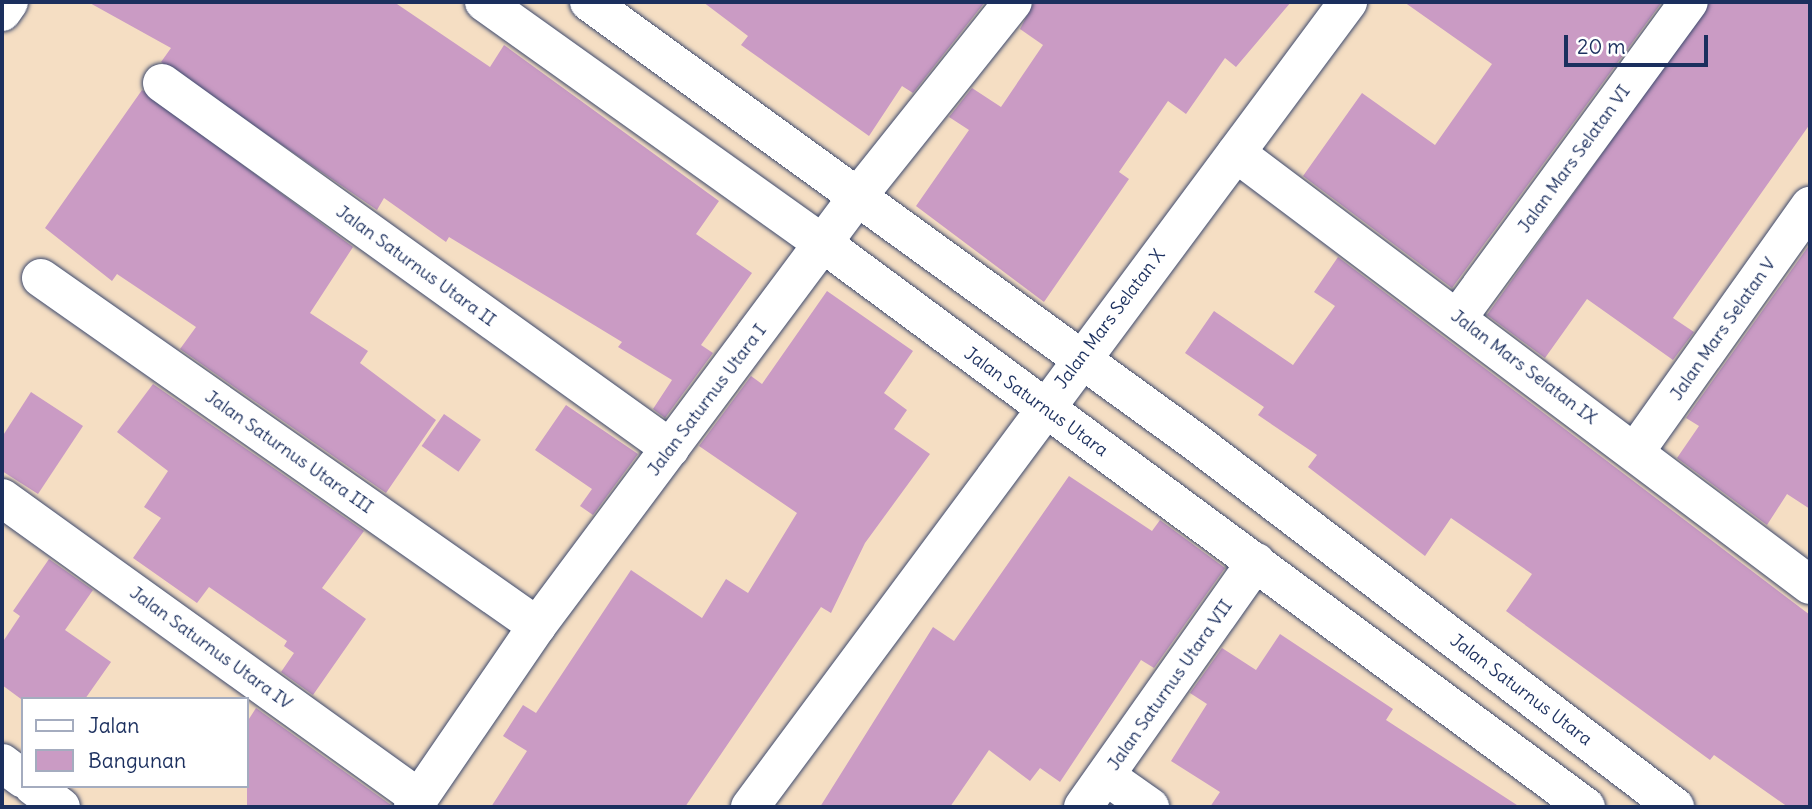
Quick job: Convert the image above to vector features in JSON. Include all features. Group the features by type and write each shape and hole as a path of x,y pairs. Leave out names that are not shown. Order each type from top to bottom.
{"street":[{"path":"2,12 9,2"},
{"name":"Jalan Saturnus Utara","path":"484,2 825,245 1586,807"},
{"name":"Jalan Saturnus Utara","path":"589,2 1080,359 1675,807"},
{"name":"Jalan Saturnus Utara I","path":"416,803 537,626 825,245 858,196 1013,2"},
{"name":"Jalan Mars Selatan X","path":"750,807 1080,359 1348,2"},
{"name":"Jalan Mars Selatan VI","path":"1459,316 1689,2"},
{"name":"Jalan Saturnus Utara II","path":"162,83 670,448"},
{"name":"Jalan Mars Selatan IX","path":"1236,153 1459,316 1635,452 1805,571"},
{"name":"Jalan Mars Selatan V","path":"1635,452 1810,206"},
{"name":"Jalan Saturnus Utara III","path":"41,278 537,626"},
{"name":"Jalan Saturnus Utara IV","path":"2,498 416,803"},
{"name":"Jalan Saturnus Utara VII","path":"1083,807 1256,562"},
{"path":"2,763 21,777"},
{"path":"1106,776 1150,807"},
{"path":"36,788 61,807"}],"building":[{"path":"88,2 394,2 490,67 504,45 719,201 696,234 752,273 701,345 713,353 665,418 653,409 672,380 618,347 622,342 449,237 446,242 384,198 377,210 161,62 171,48"},
{"path":"703,2 985,2 913,93 902,86 869,136 741,45 748,36"},
{"path":"1034,2 1291,2 1236,67 1225,58 1186,114 1168,101 1119,172 1129,179 1044,302 916,206 969,130 949,117 972,88 1001,107 1043,45 1020,29"},
{"path":"1404,2 1662,2 1452,288 1303,176 1362,93 1435,145 1492,64"},
{"path":"1710,2 1810,2 1810,124 1673,318 1694,332 1673,360 1587,299 1545,358 1487,315"},
{"path":"142,90 353,247 310,313 368,351 360,363 436,420 386,493 180,349 196,327 117,274 112,281 45,228"},
{"path":"1810,244 1810,509 1787,494 1767,525 1677,458 1699,426 1686,418"},
{"path":"1338,257 1810,615 1810,807 1788,807 1714,755 1710,760 1506,611 1532,574 1451,518 1425,556 1308,467 1317,455 1258,415 1264,407 1185,353 1214,311 1293,365 1335,306 1314,292"},
{"path":"827,291 913,351 884,393 907,410 894,429 930,454 865,543 831,613 821,607 685,807 491,807 527,751 503,736 523,705 536,713 631,570 702,618 726,579 748,593 797,513 699,446 751,376 762,384"},
{"path":"153,384 364,531 322,588 366,619 313,695 281,672 294,653 284,646 287,641 209,587 197,603 133,558 161,518 144,507 168,471 117,432"},
{"path":"31,392 83,426 38,494 2,471 2,437"},
{"path":"566,405 638,454 593,515 580,506 592,489 535,450"},
{"path":"444,414 481,440 458,472 422,446"},
{"path":"1069,476 1152,531 1160,520 1225,568 1154,668 1141,660 1060,782 1040,768 1030,781 989,750 950,807 820,807 933,627 954,641"},
{"path":"49,559 93,590 65,630 111,662 86,697 21,699 2,685 2,643 20,616 13,611"},
{"path":"1280,634 1393,709 1386,720 1520,807 1210,807 1220,792 1171,761 1207,704 1190,693 1222,648 1256,670"},
{"path":"256,708 391,807 247,807 248,720"}]}
